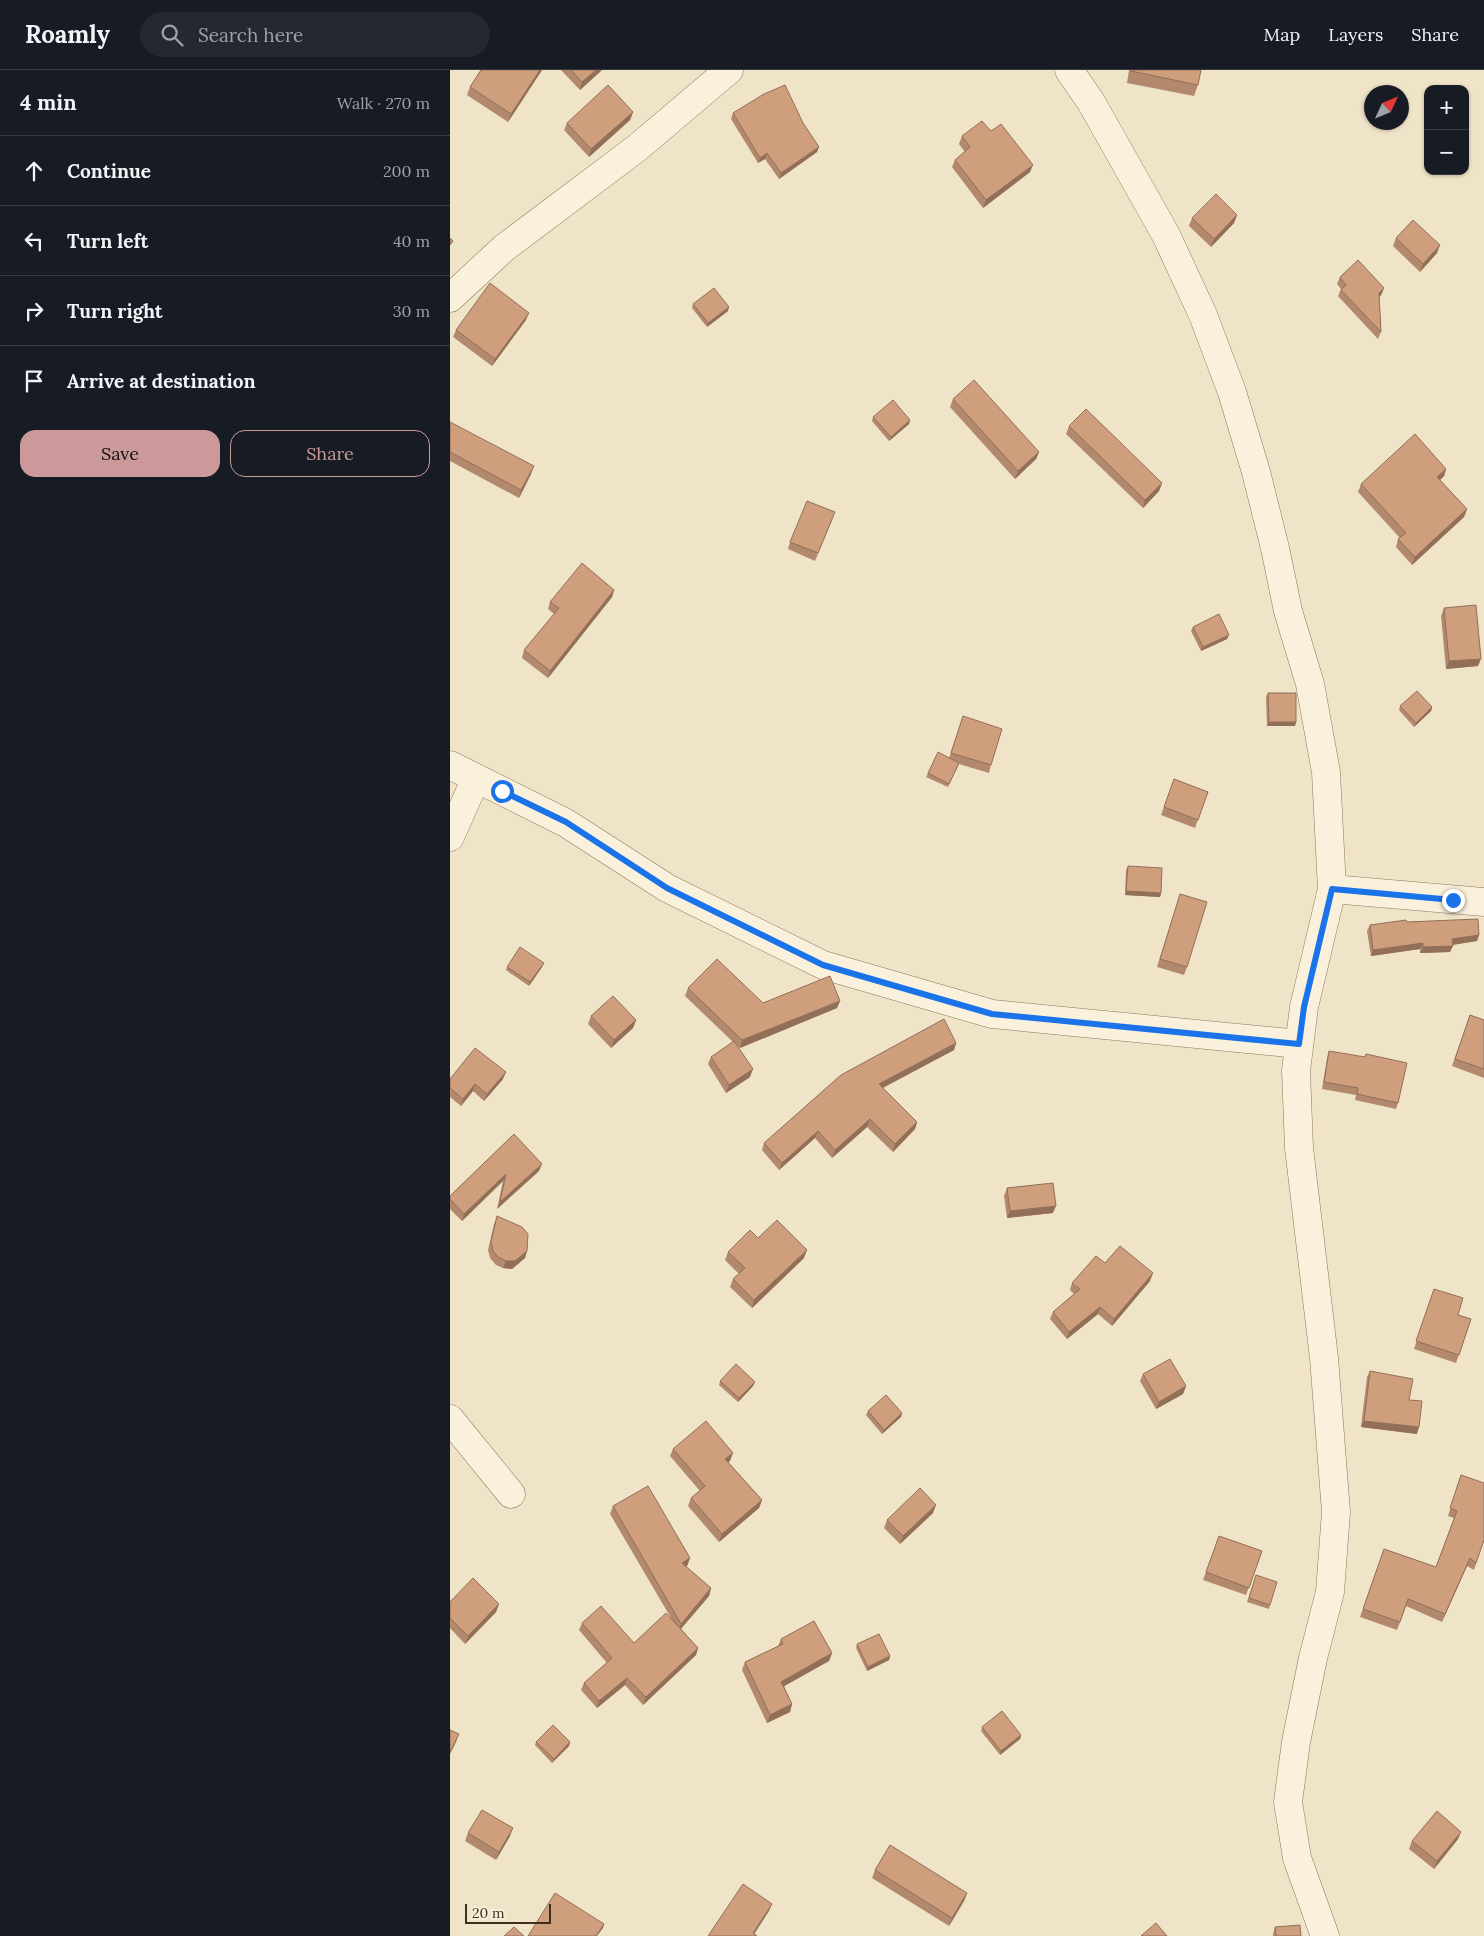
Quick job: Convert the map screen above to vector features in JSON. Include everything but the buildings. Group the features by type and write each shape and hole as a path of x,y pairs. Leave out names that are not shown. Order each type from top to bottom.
{"street":[{"path":"450,298 504,248 637,148 729,70"},
{"path":"1069,70 1091,102 1166,235 1203,315 1232,392 1256,472 1275,548 1288,612 1310,684 1326,772 1332,889 1304,1007 1296,1071 1299,1148 1324,1358 1336,1512 1330,1592 1313,1658 1296,1742 1288,1802 1297,1858 1325,1936"},
{"path":"450,765 566,822 667,888 823,965 992,1014 1299,1044"},
{"path":"450,837 476,778"},
{"path":"1332,889 1484,902"},
{"path":"450,1419 511,1494"}],"route":[{"path":"502,791 566,822 667,888 823,965 992,1014 1150,1031 1299,1044 1304,1007 1327,918 1332,889 1453,900"}]}
